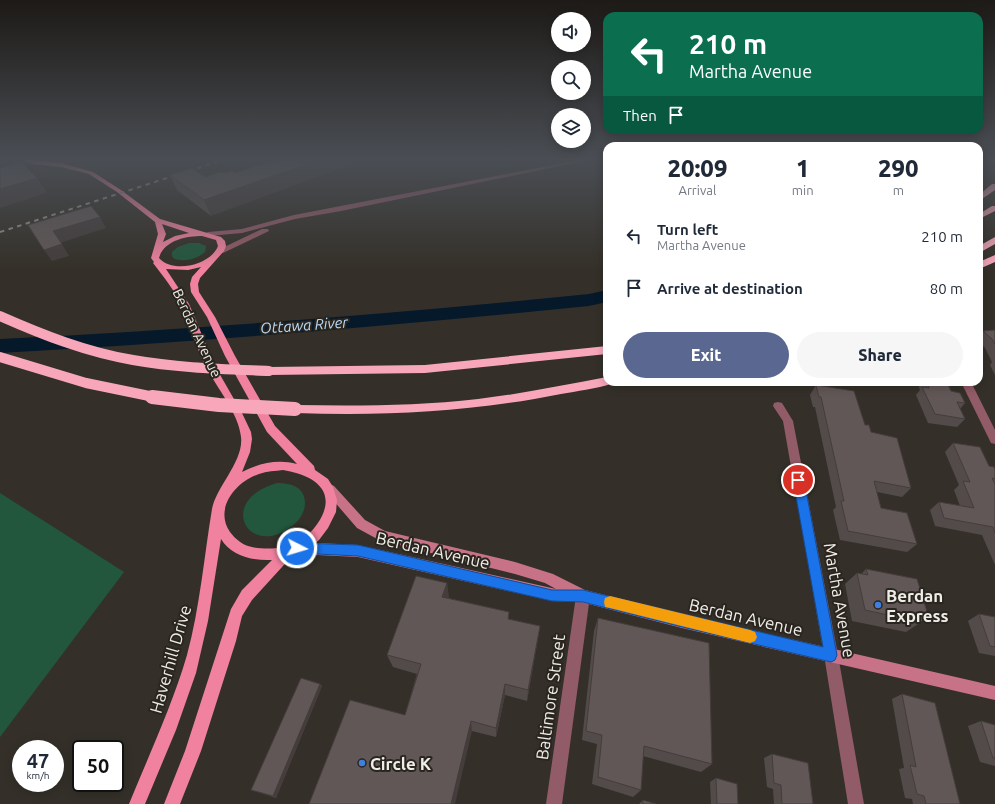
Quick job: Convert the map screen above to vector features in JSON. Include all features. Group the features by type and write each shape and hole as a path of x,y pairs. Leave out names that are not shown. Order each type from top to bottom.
{"highway":[{"path":"983,215 995,208"},
{"path":"983,248 995,240"},
{"path":"983,264 995,258"},
{"path":"0,316 51,337 91,350 131,360 175,365 269,371 425,369 603,350"},
{"path":"0,357 38,370 117,389 173,400 295,410 355,411 428,408 505,400 603,382"}],"main road":[{"path":"124,196 158,221 173,224 199,234"},
{"path":"156,253 168,242 178,238 199,234 208,234 216,237 221,240 222,245 218,254 201,264 184,268 164,266 157,263 155,258 156,253 162,234 158,221"},
{"name":"Berdan Avenue","path":"218,254 198,274 194,284 195,292 211,317 223,343 271,429 283,443 318,476"},
{"name":"Berdan Avenue","path":"157,263 173,282 192,318 210,366 242,422 247,437 245,454 224,494"},
{"path":"292,466 310,471 318,476 330,489 331,505 326,521 313,538 304,545 294,549 267,554 248,552 230,542 224,534 218,518 217,509 224,494 237,481 245,476 264,468 292,466"},
{"name":"Berdan Avenue","path":"330,489 361,524 383,536 515,568 548,578 583,596"},
{"name":"Haverhill Drive","path":"137,804 170,727 193,655 205,605 218,518"},
{"path":"172,804 193,751 229,641 236,614 247,595 294,549"},
{"name":"Berdan Avenue","path":"294,549 358,551 552,595 583,596 682,621 995,693"}],"street":[{"path":"208,234 242,231 294,217 408,196"},
{"path":"218,254 272,228 341,209"},
{"path":"968,386 995,440"},
{"name":"Martha Avenue","path":"778,406 788,421 831,655 856,804"},
{"name":"Baltimore Street","path":"554,804 583,596"}],"green space":[{"path":"189,243 199,243 206,246 205,252 190,260 173,258 172,252 178,247"},
{"path":"277,483 292,485 303,493 305,506 303,513 295,524 276,535 263,536 252,532 245,524 243,513 247,502 258,491"},
{"path":"0,493 124,572 0,737"}],"building":[{"path":"198,196 217,196 204,200"},
{"path":"91,206 100,217 53,231 62,244 44,250 28,225"},
{"path":"995,330 995,344 983,331"},
{"path":"816,386 854,391 865,425 869,425 871,432 897,438 911,488 874,481 881,508 907,513 917,544 848,531 841,501 844,501 821,397 819,397"},
{"path":"928,386 949,386 951,391 960,393 965,403 957,402 965,419 935,414 922,387 929,388"},
{"path":"953,443 980,447 989,466 994,467 995,479 992,478 995,484 995,533 993,527 944,518 939,502 974,508 963,481 970,482"},
{"path":"866,569 917,579 928,615 921,622 865,610 857,573 868,575"},
{"path":"416,576 447,583 442,597 509,612 508,619 540,626 528,690 505,684 496,728 471,721 451,804 309,804 350,700 405,715 421,664 387,655"},
{"path":"979,614 995,617 995,647 990,646"},
{"path":"598,618 709,643 712,764 644,746 641,790 598,777 602,735 586,731"},
{"path":"301,678 320,684 273,796 251,790"},
{"path":"902,694 935,703 960,804 926,804 924,796 917,794 910,765 916,767"},
{"path":"981,721 995,725 995,758 993,758"},
{"path":"772,754 808,763 813,804 782,804 781,785 774,783"},
{"path":"716,778 737,784 738,804 717,804"},
{"path":"643,800 656,804 643,804"}],"waterway":[{"name":"Ottawa River","path":"0,346 97,341 423,317 589,300 603,297"}],"railway":[{"path":"0,232 113,196"}],"slow traffic":[{"path":"610,602 750,637"}],"place":[{"name":"Berdan Express","path":"878,605"},
{"name":"Circle K","path":"362,763"}],"route":[{"path":"297,548 358,551 552,595 583,596 682,621 831,655 798,480"}]}
